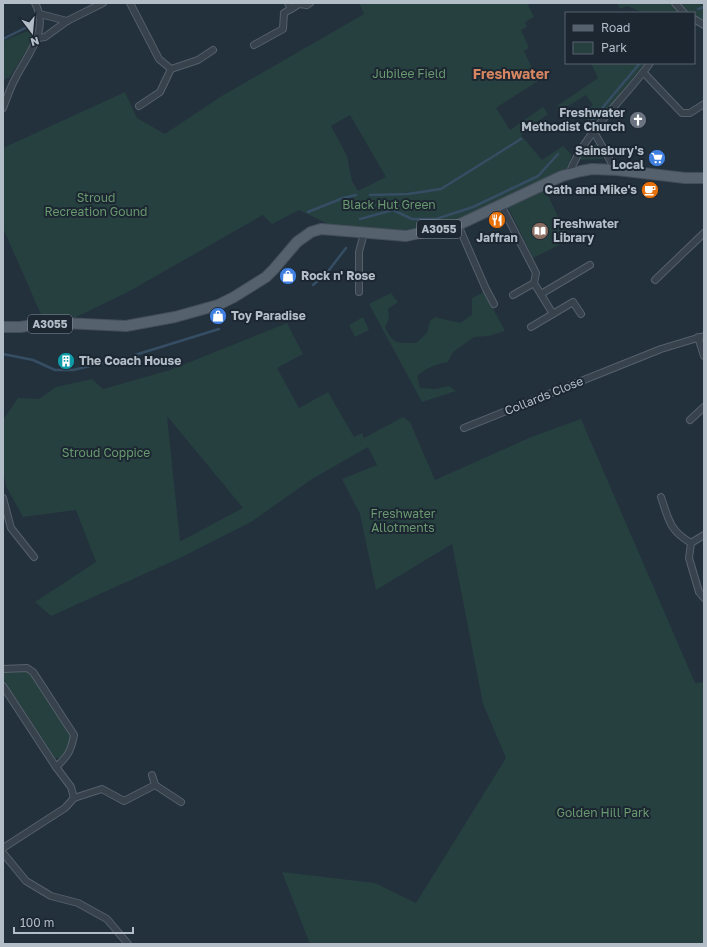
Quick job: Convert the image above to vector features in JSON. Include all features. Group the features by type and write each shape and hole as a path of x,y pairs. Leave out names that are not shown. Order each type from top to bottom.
{"main road":[{"name":"A3055","path":"3,327 64,323 126,326 175,317 218,305 251,287 266,277 291,248 311,232 321,229 406,236 458,225 569,174 592,169 617,170 686,178 704,178"}],"street":[{"path":"3,108 14,80 36,40 40,25 40,14 35,3"},
{"path":"36,40 45,37 67,21 103,3"},
{"path":"130,3 159,59 171,69"},
{"path":"254,45 283,29 284,13 289,6 299,4 307,5 310,3"},
{"path":"675,3 683,12"},
{"path":"40,14 67,21"},
{"path":"695,20 704,25"},
{"path":"139,106 160,92 171,69 198,60 213,50"},
{"path":"569,174 578,154 594,132 644,73 649,64"},
{"path":"644,73 682,113 690,113 704,104"},
{"path":"594,132 610,162 617,170"},
{"path":"501,205 536,274 534,283 553,314"},
{"path":"458,225 494,304"},
{"path":"359,292 359,252 364,233"},
{"path":"655,280 704,233"},
{"path":"541,294 590,265"},
{"path":"513,295 534,283"},
{"path":"531,328 574,302 581,314"},
{"path":"701,337 704,356"},
{"name":"Collards Close","path":"464,428 661,349 701,337"},
{"path":"690,420 704,407"},
{"path":"661,497 673,529 680,537 691,543"},
{"path":"3,498 11,528 34,557"},
{"path":"691,543 704,535"},
{"path":"691,543 689,558 699,592 704,598"},
{"path":"3,669 27,668 33,672 74,735 72,747 67,756 56,767"},
{"path":"3,686 56,767 71,787 74,798"},
{"path":"152,775 155,785 181,802"},
{"path":"3,848 65,808 74,798 102,789 124,801 155,785"},
{"path":"3,853 26,881 51,896 78,903 107,918 128,944"}],"green space":[{"path":"359,3 533,3 528,5 534,17 525,22 527,27 521,30 529,48 524,51 538,81 496,108 510,130 543,107 548,114 521,135 542,160 563,146 572,155 566,170 456,222 406,232 330,225 299,210 272,224 263,215 126,293 76,317 43,319 3,228 3,148 125,92 137,118 165,134 220,97 364,14","holes":["350,115 386,177 358,191 352,181 347,156 331,126"]},
{"path":"617,3 674,3 680,12 642,12 627,6 620,9"},
{"path":"680,3 704,3 704,20 695,16 695,12 687,12"},
{"path":"35,28 31,43 10,77 3,80 3,41"},
{"path":"591,64 644,64 593,128 582,113 593,105 586,95 560,111 557,106 598,78"},
{"path":"589,144 598,145 604,156 603,159 581,160 581,155"},
{"path":"545,189 569,240 533,258 508,207"},
{"path":"484,292 505,331 489,336 474,337 453,352 448,362 431,367 417,376 420,388 435,389 449,386 456,391 422,402 369,304 391,293 398,302 388,309 389,319 385,327 388,333 397,342 416,343 427,333 430,321 435,317 460,323 472,315 472,298"},
{"path":"363,317 369,330 355,337 349,325"},
{"path":"287,323 303,354 277,368 299,408 328,392 354,437 362,433 364,438 403,417 410,422 435,480 531,437 581,419 695,683 704,682 704,944 310,944 282,872 375,883 416,903 506,758 483,704 452,544 376,590 360,514 342,479 377,465 368,447 312,479 251,522 182,557 51,616 35,602 96,562 76,510 23,517 6,486 3,469 3,420 18,398 39,399 56,387 92,379 103,389 170,370","holes":["167,416 243,508 180,541"]},
{"path":"25,671 29,673 71,737 71,741 62,758 55,758 3,679 3,673 5,672"}],"waterway":[{"path":"698,9 704,7"},
{"path":"3,39 25,28"},
{"path":"588,125 639,64"},
{"path":"370,195 408,194 441,189 521,139"},
{"path":"360,219 393,210 412,219 436,219 473,207 538,176 558,154"},
{"path":"308,212 343,198 356,195"},
{"path":"313,285 326,274 346,248"},
{"path":"135,355 219,329"},
{"path":"3,354 33,360 55,370 73,370 120,359"}],"place":[{"name":"Freshwater Methodist Church","path":"638,120"},
{"name":"Sainsbury's Local","path":"657,158"},
{"name":"Cath and Mike's","path":"650,190"},
{"name":"Jaffran","path":"497,220"},
{"name":"Freshwater Library","path":"540,231"},
{"name":"Rock n' Rose","path":"288,276"},
{"name":"Toy Paradise","path":"218,316"},
{"name":"The Coach House","path":"66,361"}],"district":[{"name":"Freshwater","path":"511,74"}],"park label":[{"name":"Jubilee Field","path":"409,74"},
{"name":"Stroud Recreation Gound","path":"96,205"},
{"name":"Black Hut Green","path":"389,205"},
{"name":"Stroud Coppice","path":"106,453"},
{"name":"Freshwater Allotments","path":"403,521"},
{"name":"Golden Hill Park","path":"603,813"}]}
